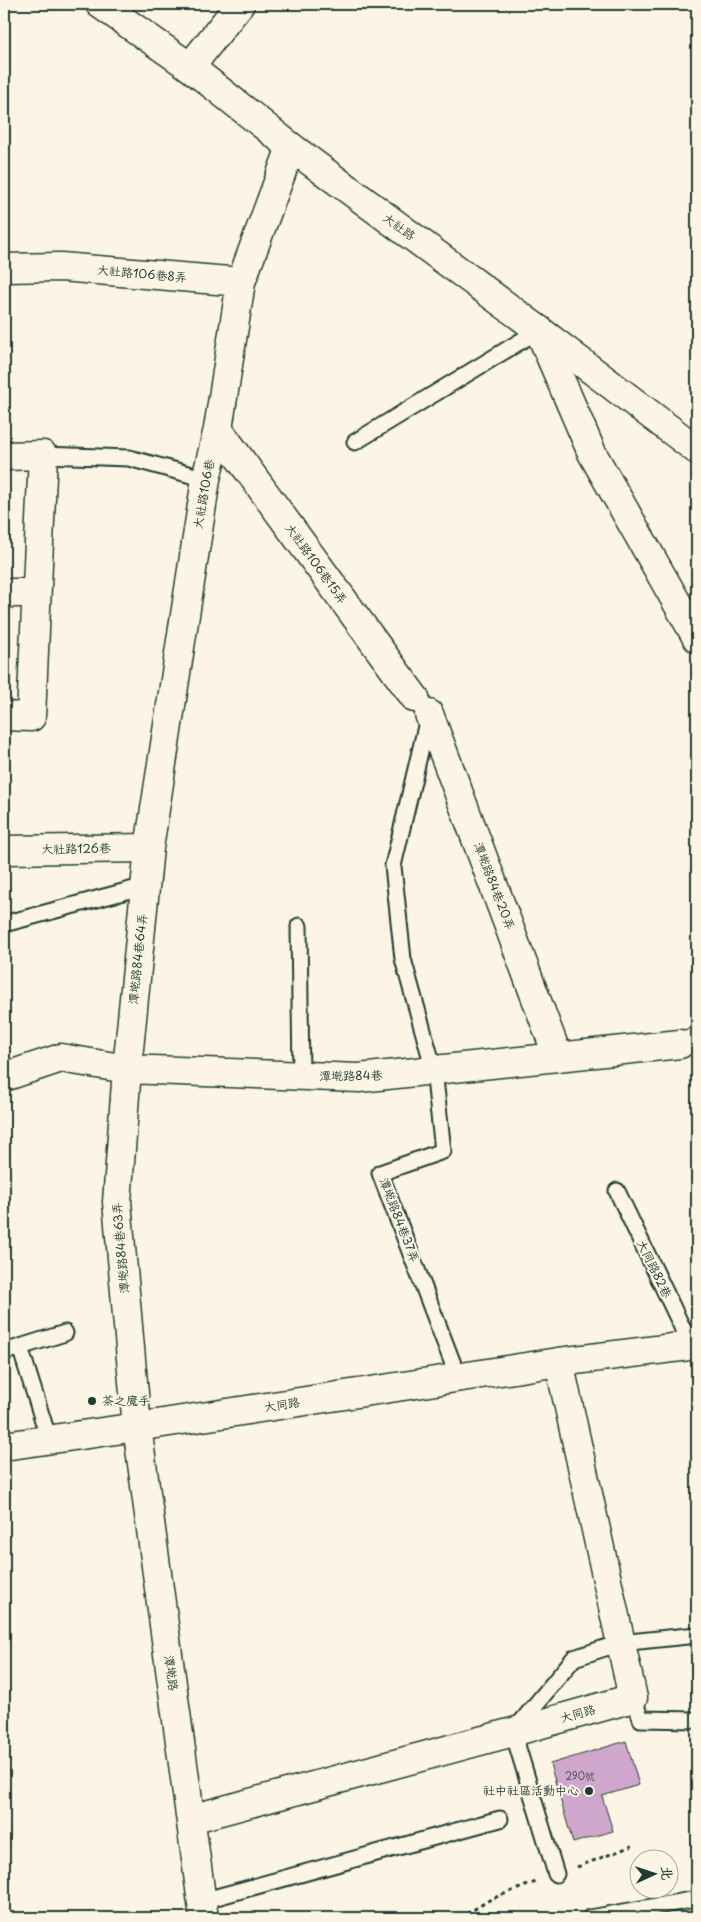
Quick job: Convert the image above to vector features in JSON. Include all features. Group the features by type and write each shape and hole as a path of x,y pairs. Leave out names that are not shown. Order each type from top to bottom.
{"street":[{"name":"大社路","path":"100,4 190,67 291,147 539,330 697,450"},
{"path":"190,67 240,4"},
{"name":"大社路106巷","path":"149,848 206,479 218,429 241,282 291,147"},
{"name":"大社路106巷8弄","path":"4,268 61,267 241,282"},
{"path":"539,330 592,453 697,638"},
{"name":"大社路106巷15弄","path":"218,429 422,706"},
{"path":"4,456 43,455 31,716 4,716"},
{"path":"4,593 36,593"},
{"name":"潭墘路84巷20弄","path":"422,706 558,1057"},
{"name":"大社路126巷","path":"4,850 149,848"},
{"name":"潭墘路84巷64弄","path":"127,1069 149,848"},
{"name":"潭墘路84巷","path":"4,1077 61,1058 127,1069 359,1078 558,1057 689,1038"},
{"name":"潭墘路84巷63弄","path":"127,1069 117,1202 137,1428"},
{"name":"大同路","path":"4,1446 137,1428 559,1362 695,1350"},
{"path":"559,1362 633,1698"},
{"name":"潭墘路","path":"137,1428 203,1910"},
{"name":"大同路","path":"191,1818 633,1698"}],"lane":[{"path":"355,442 539,330"},
{"path":"43,455 129,458 206,479"},
{"path":"422,706 393,866 403,959 434,1070"},
{"path":"4,924 145,886"},
{"path":"298,926 301,1076"},
{"name":"潭墘路84巷37弄","path":"434,1070 443,1151 380,1173 458,1377"},
{"name":"大同路82巷","path":"617,1191 695,1350"},
{"path":"4,1352 65,1333"},
{"path":"20,1346 49,1440"},
{"path":"556,1874 513,1732 574,1658 620,1643 697,1635"},
{"path":"633,1698 641,1720 697,1720"},
{"path":"203,1910 500,1819"},
{"path":"590,1918 697,1899"}],"building":[{"name":"社中社區活動中心","path":"626,1741 639,1785 602,1796 613,1831 573,1843 550,1764"}],"place":[{"name":"茶之魔手","path":"92,1401"},
{"name":"社中社區活動中心","path":"589,1791"}]}
